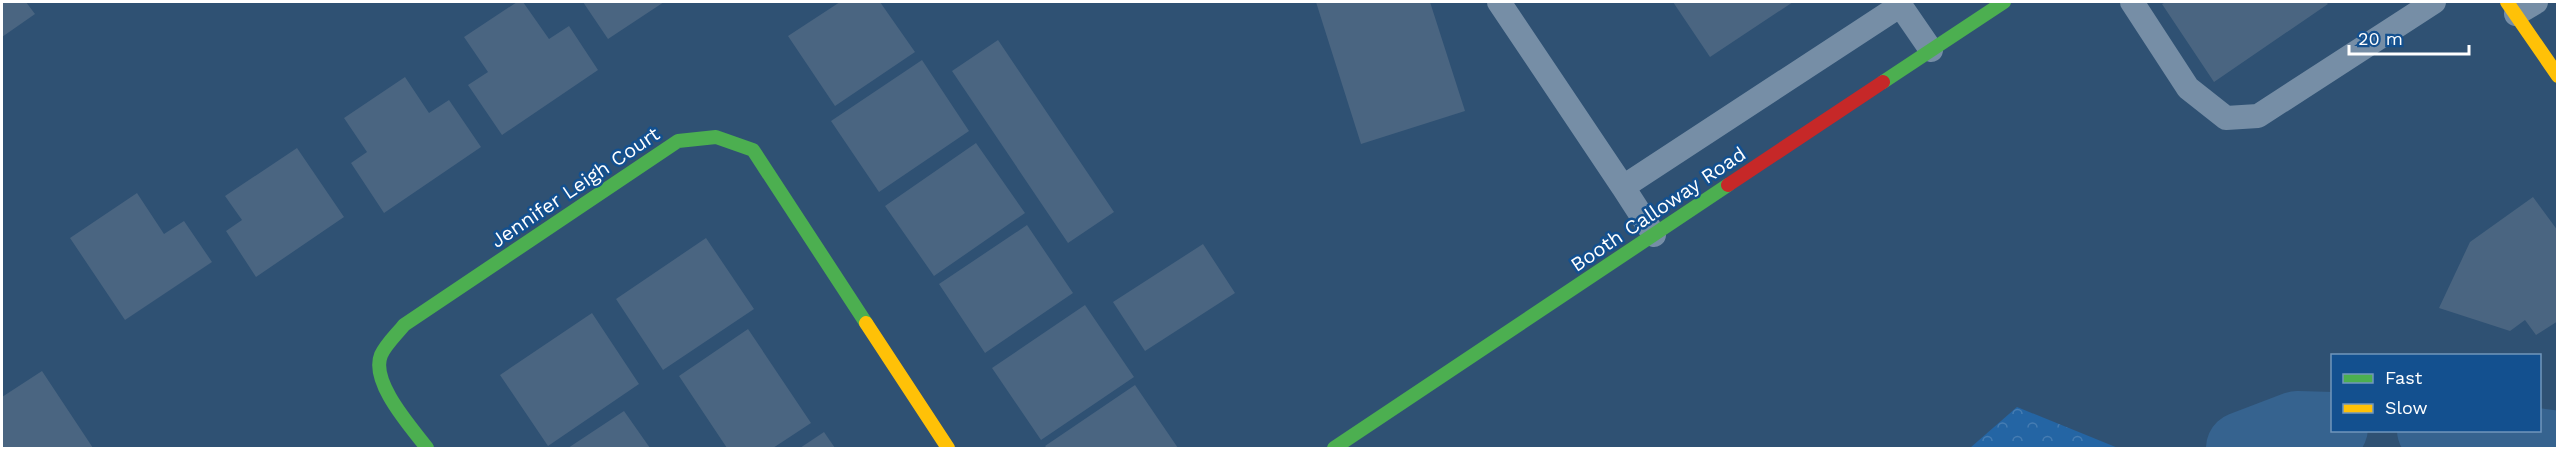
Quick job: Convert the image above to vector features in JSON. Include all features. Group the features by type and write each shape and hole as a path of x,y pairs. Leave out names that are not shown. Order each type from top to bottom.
{"street":[{"name":"Booth Calloway Road","path":"1334,448 2004,2"},
{"path":"2511,8 2558,76"},
{"name":"Jennifer Leigh Court","path":"427,448 387,392 379,368 380,356 404,325 678,141 706,135 725,138 753,150 948,448"}],"lane":[{"path":"1499,2 1654,235"},
{"path":"2132,2 2188,88 2226,118 2258,116 2434,2"},
{"path":"2511,8 2536,2"},
{"path":"1623,187 1900,3 1931,50"}],"green space":[{"path":"2017,407 2118,448 1970,448"}],"building":[{"path":"2,2 26,2 35,14 2,37"},
{"path":"517,2 523,2 549,39 569,26 598,70 502,135 468,85 488,72 464,37"},
{"path":"583,2 664,2 608,39"},
{"path":"840,2 880,2 915,52 835,106 788,36"},
{"path":"1316,2 1430,2 1465,111 1361,144"},
{"path":"1673,2 1793,2 1710,57"},
{"path":"2166,2 2326,2 2328,4 2214,82 2162,4"},
{"path":"998,40 1114,212 1068,243 952,71"},
{"path":"922,60 969,131 879,192 831,121"},
{"path":"405,77 429,113 449,100 481,147 384,213 351,163 367,152 344,118"},
{"path":"976,143 1025,213 934,276 885,206"},
{"path":"297,148 344,217 256,277 226,231 242,220 225,196"},
{"path":"137,193 164,234 184,221 212,262 125,320 70,238"},
{"path":"2533,197 2558,231 2558,321 2536,335 2525,320 2510,331 2439,308 2470,242"},
{"path":"1027,225 1073,293 985,353 939,284"},
{"path":"706,238 754,309 663,370 616,299"},
{"path":"1203,244 1235,293 1145,351 1113,302"},
{"path":"1085,305 1134,377 1041,440 992,368"},
{"path":"592,313 639,384 548,446 500,375"},
{"path":"748,329 811,423 773,448 727,448 679,376"},
{"path":"42,371 93,448 2,448 2,397"},
{"path":"1135,385 1178,448 1047,448 1045,446"},
{"path":"624,411 650,448 568,448"},
{"path":"824,432 835,448 800,448"}],"waterway":[{"path":"2242,448 2297,427 2331,428"},
{"path":"2448,432 2558,447"}],"traffic: fast":[{"path":"1883,82 2004,2"},
{"path":"427,448 394,404 381,378 379,366 381,355 389,343 404,325 678,141 716,137 753,150 866,323"},
{"path":"1334,448 1728,185"}],"traffic: slow":[{"path":"2507,2 2558,76"},
{"path":"866,323 948,448"}],"traffic: jam":[{"path":"1728,185 1883,82"}]}
